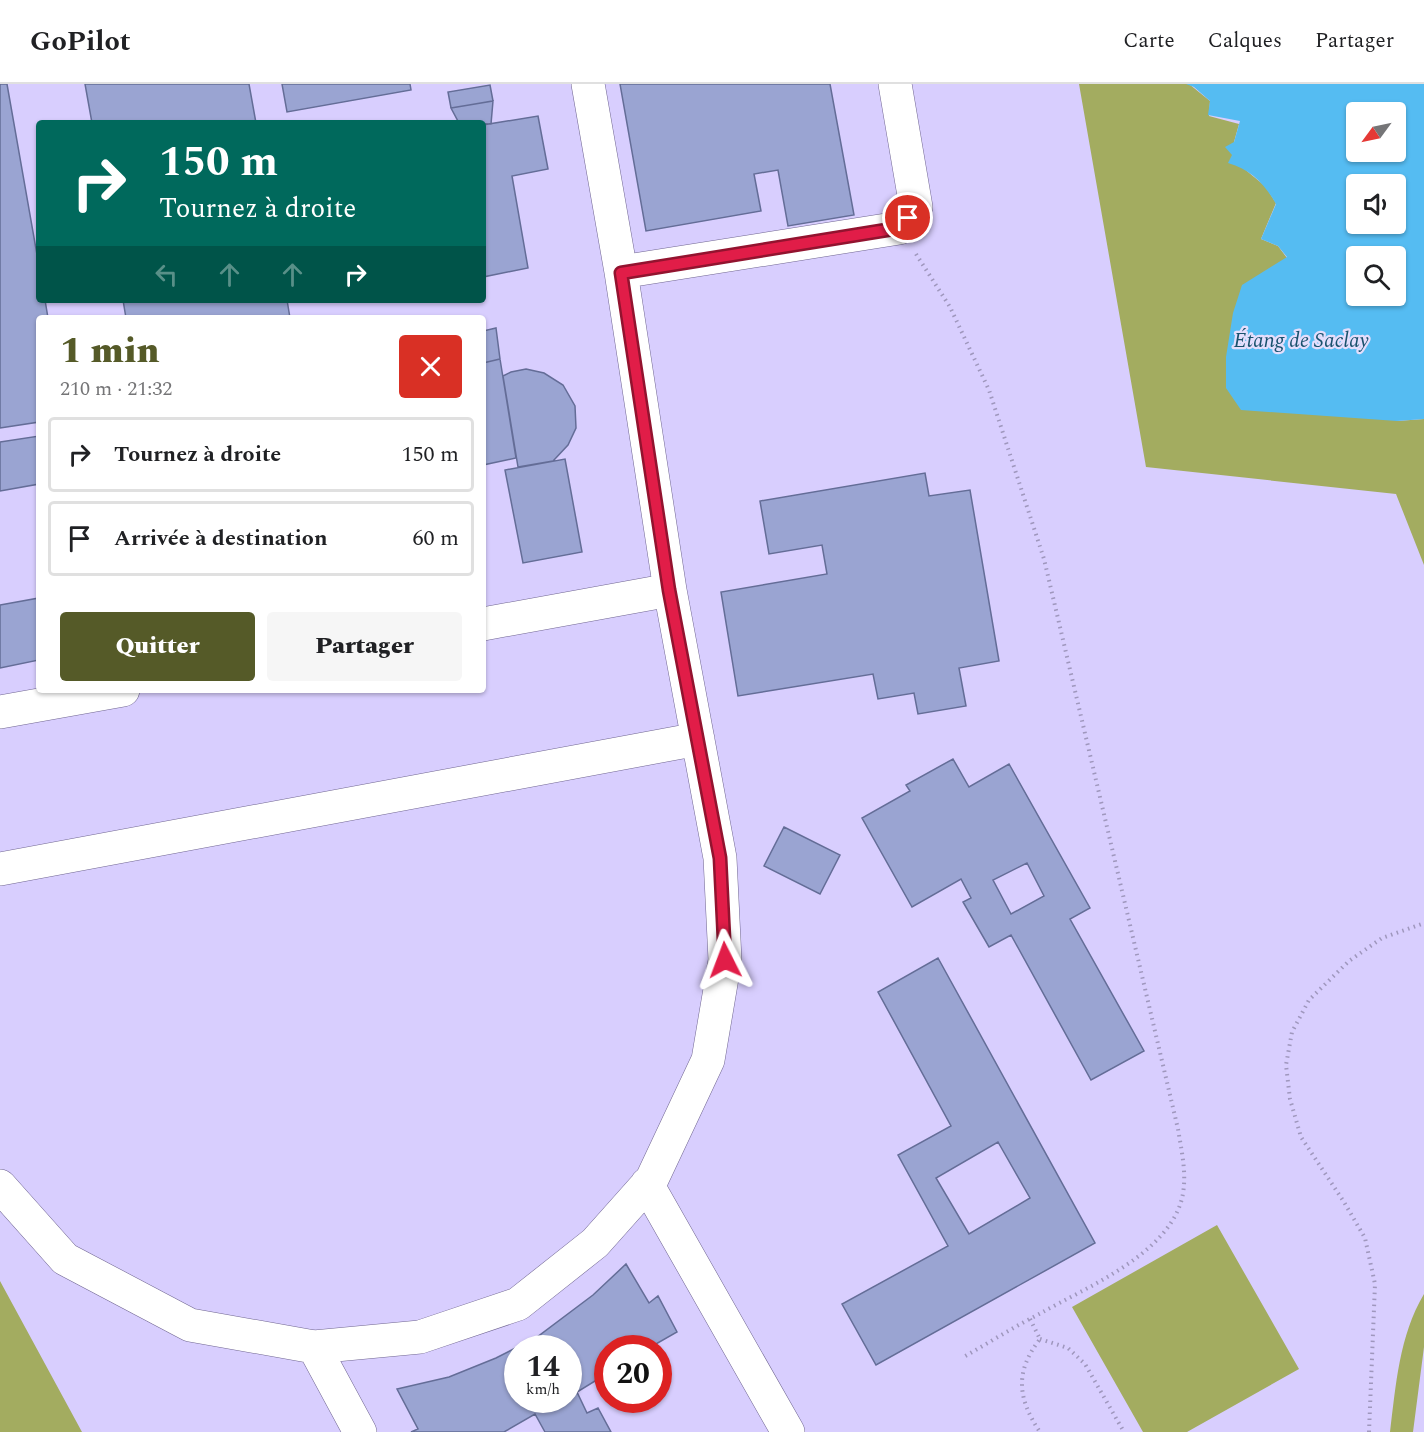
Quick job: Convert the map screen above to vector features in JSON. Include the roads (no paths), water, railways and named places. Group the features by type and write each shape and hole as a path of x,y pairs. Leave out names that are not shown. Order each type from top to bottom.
{"lane":[{"path":"0,1186 65,1259 190,1325 314,1347 420,1337 518,1304 595,1244 652,1179 708,1060 725,960 720,858 669,590 621,273 588,84"},
{"path":"621,273 899,228 916,207 895,84"},
{"path":"486,623 669,590"},
{"path":"0,712 106,693"},
{"path":"0,869 698,739"},
{"path":"647,1184 788,1432"},
{"path":"314,1347 360,1432"}],"water":[{"name":"Étang de Saclay","path":"1186,84 1424,84 1424,419 1397,421 1241,410 1226,388 1226,357 1233,313 1242,285 1287,257 1278,246 1261,239 1276,204 1271,196 1250,174 1228,163 1232,155 1225,147 1234,142 1240,121 1208,115 1210,101 1194,87"}]}
